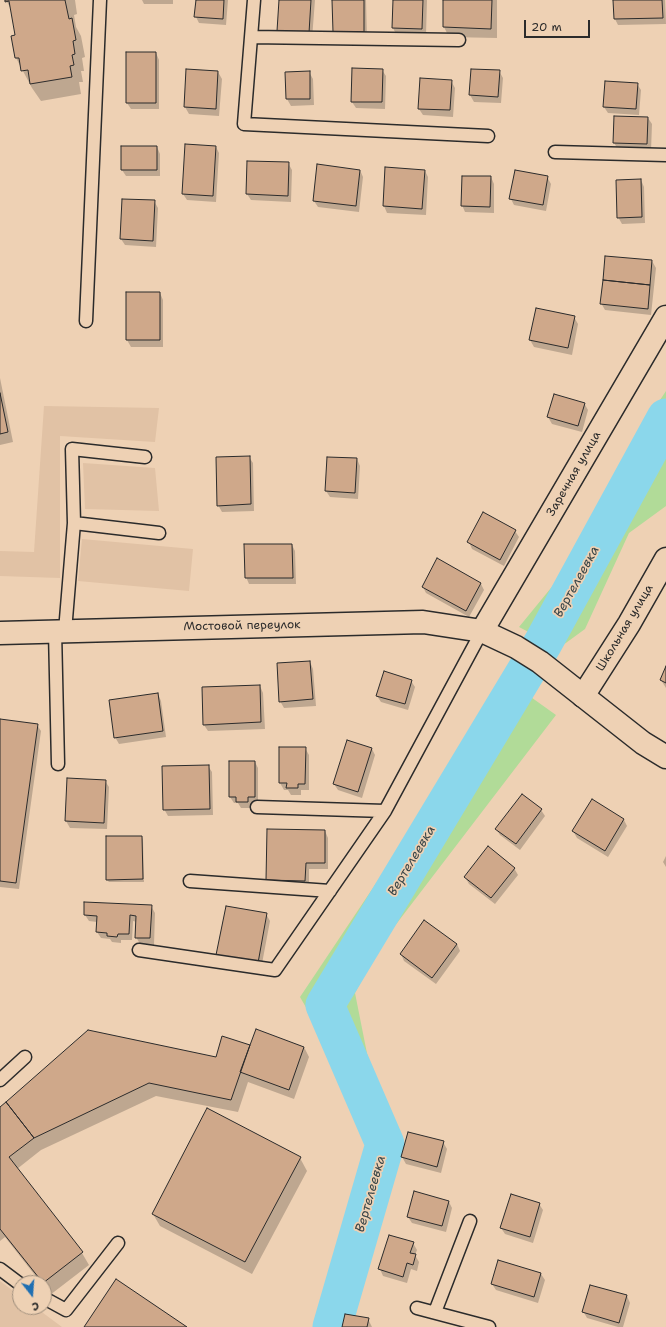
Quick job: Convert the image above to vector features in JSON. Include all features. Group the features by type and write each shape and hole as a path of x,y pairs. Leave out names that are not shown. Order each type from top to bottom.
{"street":[{"name":"Заречная улица","path":"482,631 666,318"},
{"name":"Школьная улица","path":"583,696 629,624 664,565"},
{"name":"Мостовой переулок","path":"0,633 423,622 482,631 516,647 540,662 643,743 666,757"}],"lane":[{"path":"86,322 100,0"},
{"path":"254,0 244,124 488,136"},
{"path":"251,38 459,40"},
{"path":"556,152 666,155"},
{"path":"58,764 60,631 74,523 72,450 145,457"},
{"path":"74,523 159,533"},
{"path":"139,950 275,970 385,811 482,631"},
{"path":"257,807 385,811"},
{"path":"190,881 330,891"},
{"path":"0,1080 25,1057"},
{"path":"435,1312 470,1221"},
{"path":"52,1302 66,1310 118,1243"},
{"path":"0,1269 12,1278"},
{"path":"417,1308 490,1327"}],"shaded area":[{"path":"44,406 159,408 155,442 60,436 60,578 0,576 0,551 34,552"},
{"path":"83,463 155,468 159,511 85,509"},
{"path":"82,539 193,549 189,591 78,581"},
{"path":"0,1281 12,1290 12,1315 46,1315 62,1327 0,1327"}],"green space":[{"path":"666,391 666,506 629,533 585,629 559,648 519,627 573,561 638,433"},
{"path":"507,680 556,715 381,944 355,993 385,1144 300,997 417,822"}],"building":[{"path":"5,0 65,0 69,19 72,18 76,40 73,41 75,54 72,55 74,65 70,66 72,77 30,84 28,70 21,71 19,58 15,58 11,36 15,35 9,1 5,2"},
{"path":"196,0 224,0 223,19 194,17"},
{"path":"279,0 311,0 309,33 277,31"},
{"path":"332,0 364,0 364,32 333,32"},
{"path":"393,0 423,0 422,29 392,28"},
{"path":"443,0 492,0 491,29 443,27"},
{"path":"613,0 662,0 663,18 614,19"},
{"path":"126,52 156,52 156,103 126,103"},
{"path":"352,68 383,69 382,102 351,102"},
{"path":"186,69 218,71 216,109 184,107"},
{"path":"471,69 500,70 498,97 469,95"},
{"path":"310,71 310,99 286,99 285,72"},
{"path":"420,78 452,80 450,110 418,109"},
{"path":"605,81 638,83 636,109 603,107"},
{"path":"614,116 648,117 647,144 613,143"},
{"path":"185,144 216,146 213,196 182,194"},
{"path":"121,146 157,146 157,170 121,170"},
{"path":"247,161 289,162 288,196 246,194"},
{"path":"317,164 360,170 356,206 313,201"},
{"path":"385,167 425,170 422,209 383,206"},
{"path":"515,170 548,176 543,205 509,199"},
{"path":"462,176 491,176 490,207 461,206"},
{"path":"641,179 642,217 617,218 616,180"},
{"path":"122,199 155,200 153,241 120,239"},
{"path":"605,256 652,260 650,285 603,280"},
{"path":"603,280 650,285 648,309 600,304"},
{"path":"126,292 160,292 160,340 126,340"},
{"path":"536,308 575,316 568,348 529,340"},
{"path":"0,393 8,432 0,434"},
{"path":"554,394 585,403 578,426 547,417"},
{"path":"250,456 251,504 217,506 216,457"},
{"path":"327,457 357,458 355,493 325,491"},
{"path":"483,512 516,530 500,560 467,542"},
{"path":"244,544 292,544 293,578 245,578"},
{"path":"437,558 481,583 466,611 422,587"},
{"path":"310,661 313,699 279,702 277,663"},
{"path":"666,666 666,683 660,680"},
{"path":"384,671 412,680 405,704 376,696"},
{"path":"260,685 261,722 203,725 202,687"},
{"path":"158,693 163,731 114,738 109,700"},
{"path":"0,719 38,724 16,883 0,881"},
{"path":"347,740 372,748 358,792 333,784"},
{"path":"279,747 306,747 305,784 298,784 298,788 286,788 287,783 279,783"},
{"path":"229,761 255,761 255,797 248,797 248,802 236,802 236,797 229,797"},
{"path":"209,765 210,809 163,810 162,766"},
{"path":"67,778 106,780 104,823 65,821"},
{"path":"522,794 542,809 516,844 495,829"},
{"path":"592,799 624,819 605,851 572,831"},
{"path":"267,829 325,830 325,863 306,863 305,881 266,880"},
{"path":"106,836 142,836 143,879 106,880"},
{"path":"488,846 515,868 491,898 464,877"},
{"path":"84,902 152,905 150,938 135,938 136,916 130,915 129,934 118,934 117,937 107,936 107,933 96,932 97,916 84,915"},
{"path":"226,906 267,913 258,963 216,955"},
{"path":"424,920 457,944 432,978 400,954"},
{"path":"256,1029 304,1047 289,1090 240,1072"},
{"path":"88,1030 216,1057 222,1036 250,1045 231,1100 149,1083 34,1138 6,1102"},
{"path":"6,1102 34,1138 9,1157 83,1252 52,1276 37,1275 0,1229 0,1107"},
{"path":"207,1108 301,1157 245,1262 152,1214"},
{"path":"408,1132 444,1141 437,1167 401,1157"},
{"path":"414,1191 449,1201 442,1226 407,1217"},
{"path":"511,1194 540,1203 530,1237 500,1228"},
{"path":"389,1235 414,1242 410,1253 416,1254 413,1265 407,1263 403,1277 378,1269"},
{"path":"498,1260 541,1273 534,1297 491,1284"},
{"path":"116,1279 187,1327 84,1327"},
{"path":"590,1285 627,1295 619,1323 582,1312"},
{"path":"345,1314 369,1318 367,1327 342,1327"}],"waterway":[{"name":"Вертелеевка","path":"332,1327 385,1144 325,1005 543,643 666,418"}]}
